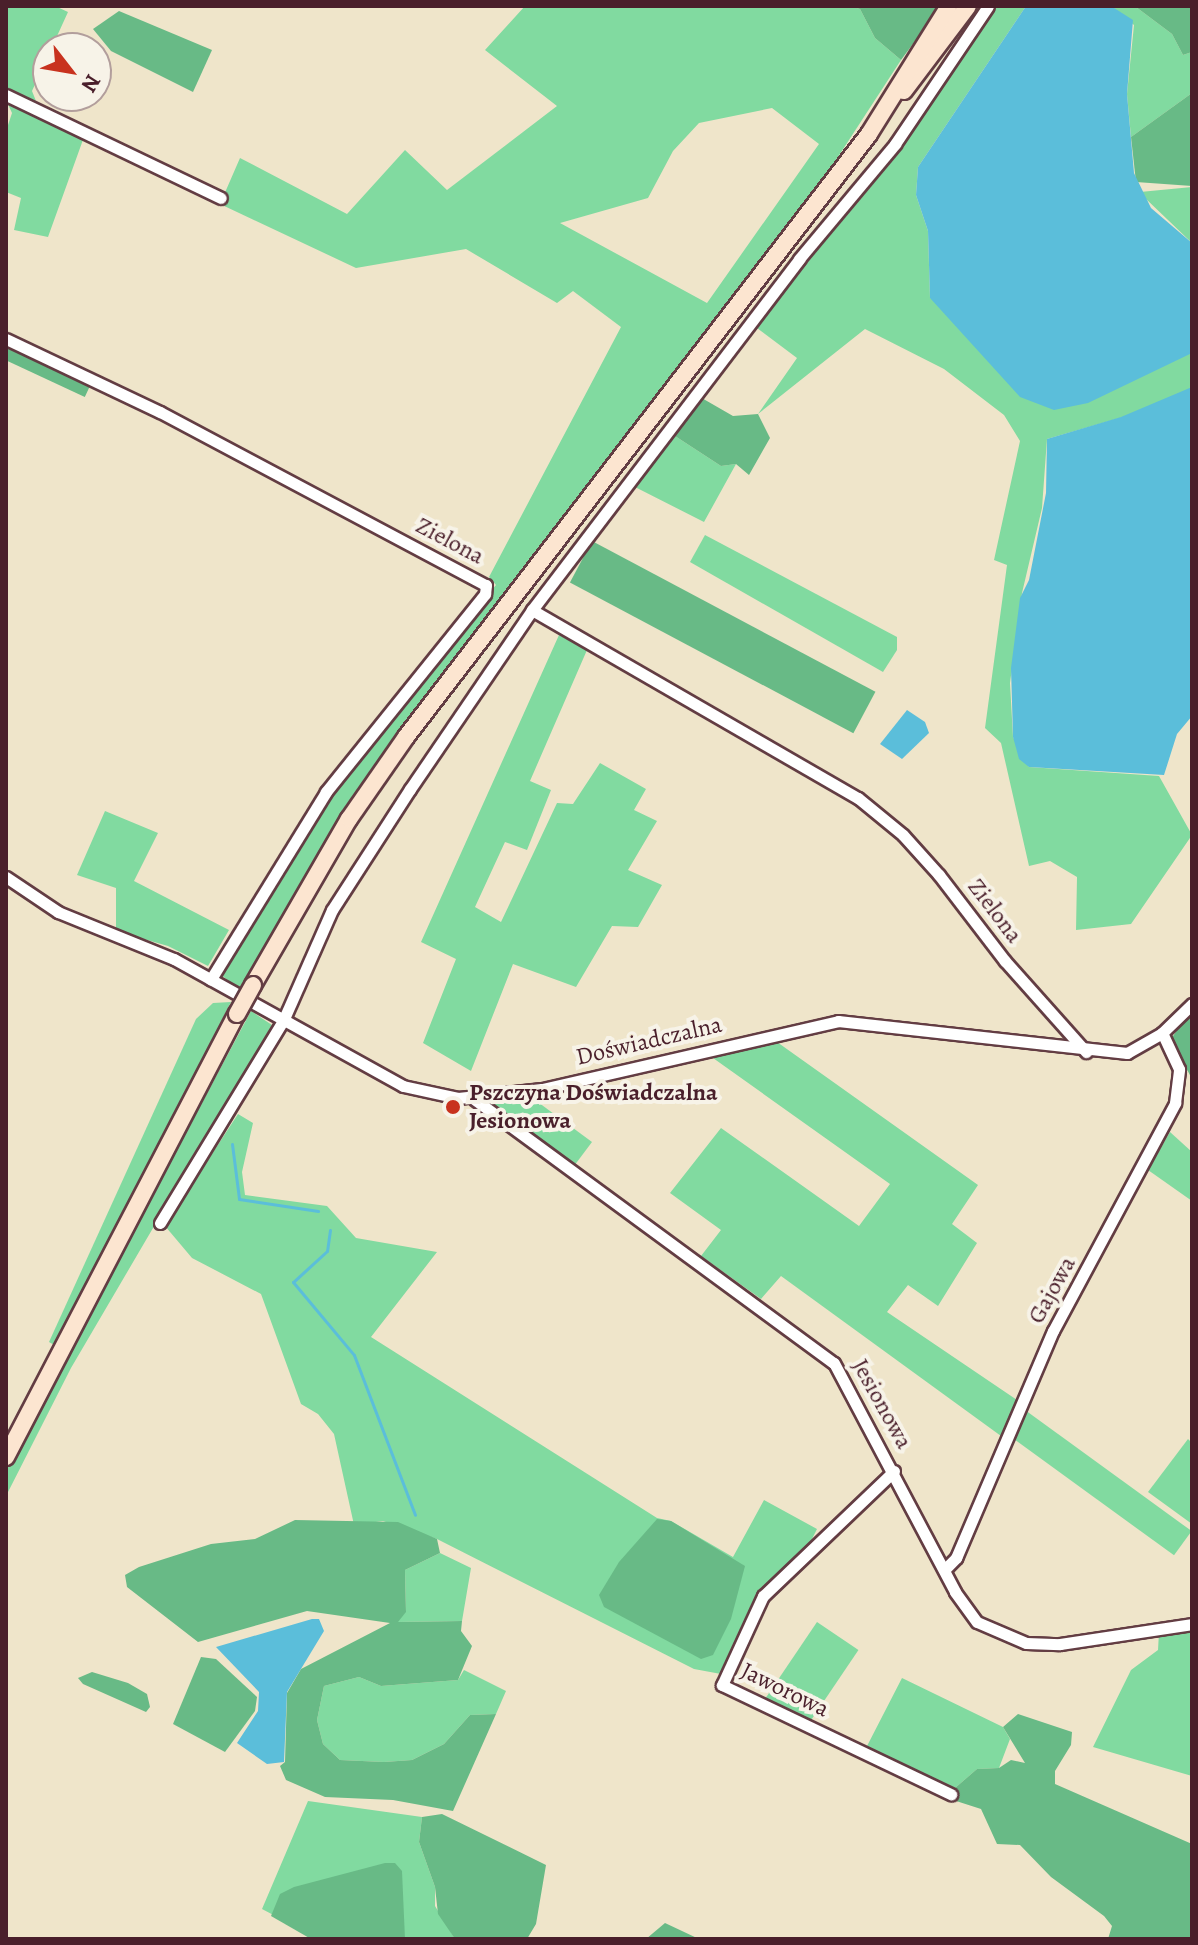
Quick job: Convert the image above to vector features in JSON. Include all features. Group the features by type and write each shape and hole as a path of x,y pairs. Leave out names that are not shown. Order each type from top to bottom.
{"main road":[{"path":"6,1457 237,1014 349,819 406,737 890,105 949,6"},
{"path":"890,105 917,78 968,6"}],"street":[{"path":"160,1223 283,1021 332,910 532,610 790,271 895,144 988,6"},
{"path":"6,95 221,198"},
{"name":"Zielona","path":"6,339 160,412 486,585 485,594 326,792 211,979"},
{"name":"Zielona","path":"532,610 858,798 903,835 939,875 1005,961 1086,1052"},
{"name":"Doświadczalna","path":"6,877 58,912 211,979 403,1086 474,1099 542,1089 838,1021 1086,1052 1127,1053 1162,1033 1192,1004"},
{"name":"Gajowa","path":"945,1569 956,1558 1053,1331 1175,1103 1179,1069 1162,1033"},
{"name":"Jesionowa","path":"474,1099 823,1352 845,1379 971,1618 1026,1643 1060,1644 1192,1624"},
{"name":"Jaworowa","path":"894,1471 763,1596 722,1685 951,1794"}],"green space":[{"path":"6,6 55,6 68,12 59,32 32,32 32,99 6,88"},
{"path":"525,6 850,6 860,9 875,38 901,60 834,163 504,592 335,824 239,989 220,974 324,806 417,678 496,585 489,577 621,327 573,291 557,303 466,249 356,268 220,204 240,158 347,214 405,150 447,190 557,106 485,50","holes":["772,108 819,144 707,303 560,223 648,198 673,151 699,123"]},
{"path":"850,6 941,6 901,60 875,38 860,9"},
{"path":"997,6 1026,6 918,167 916,195 928,231 930,298 1192,353 1192,388 1137,413 1047,439 1042,508 1022,593 1010,683 1013,737 1029,767 1159,776 1192,835 1131,924 1076,930 1077,877 1050,861 1029,866 1001,743 985,728 1007,565 994,560 1020,441 1004,415 944,369 865,329 758,414 797,358 753,325 872,185"},
{"path":"1111,6 1136,7 1172,34 1183,55 1192,52 1192,93 1131,137 1127,94 1134,25"},
{"path":"1192,6 1192,52 1183,55 1172,34 1136,7"},
{"path":"119,11 212,50 193,92 112,52 112,32 95,32 93,29"},
{"path":"1192,93 1192,186 1136,182 1131,137"},
{"path":"6,100 84,137 48,237 14,230 21,198 6,192 6,131 12,113"},
{"path":"1136,182 1140,192 1192,187 1192,243 1145,198 1132,196"},
{"path":"6,346 90,385 85,397 6,360"},
{"path":"700,397 733,416 758,414 770,438 749,475 736,464 721,466 675,436"},
{"path":"675,436 721,466 736,464 704,522 633,486"},
{"path":"705,535 897,637 897,650 883,672 690,562"},
{"path":"592,541 875,692 853,733 570,582"},
{"path":"559,635 587,650 530,781 551,790 527,850 505,842 475,907 501,922 557,803 573,804 600,763 646,789 634,810 657,821 628,870 662,885 638,927 612,926 576,987 513,964 471,1071 423,1043 456,959 421,942"},
{"path":"105,811 158,833 134,881 229,930 208,966 168,946 116,931 116,888 77,875"},
{"path":"231,1002 56,1346 49,1342 196,1019 213,1003"},
{"path":"1192,1008 1192,1079 1171,1039"},
{"path":"251,1011 272,1025 71,1368 6,1496 6,1470"},
{"path":"777,1042 978,1185 952,1224 977,1243 938,1306 908,1285 887,1312 1017,1400 1001,1436 781,1276 761,1299 701,1256 721,1230 670,1193 721,1128 859,1226 890,1184 713,1058"},
{"path":"531,1097 592,1142 574,1166 489,1104"},
{"path":"238,1114 253,1123 242,1172 245,1195 327,1206 356,1238 437,1252 371,1337 657,1518 671,1521 733,1557 764,1500 817,1529 808,1547 761,1593 721,1674 694,1669 437,1539 383,1521 354,1525 334,1434 318,1414 301,1404 261,1294 192,1258 165,1226"},
{"path":"1170,1132 1192,1152 1192,1201 1148,1170"},
{"path":"1025,1410 1192,1531 1174,1555 1007,1434"},
{"path":"1188,1439 1192,1443 1192,1524 1148,1492"},
{"path":"657,1519 671,1521 745,1566 731,1619 713,1655 701,1659 604,1607 599,1595 619,1562"},
{"path":"295,1520 398,1522 437,1539 440,1553 405,1570 406,1612 398,1622 462,1621 461,1631 472,1646 458,1680 381,1686 359,1677 324,1686 317,1720 323,1744 340,1760 384,1762 412,1760 444,1744 470,1715 496,1714 453,1811 393,1800 325,1797 286,1780 280,1766 285,1762 287,1693 301,1669 390,1623 307,1611 198,1642 127,1587 125,1575 139,1567 211,1544 255,1539"},
{"path":"440,1553 471,1568 462,1621 397,1622 406,1611 405,1570"},
{"path":"817,1622 858,1650 806,1727 765,1699"},
{"path":"1192,1628 1192,1776 1093,1747 1131,1670 1158,1650 1159,1632"},
{"path":"201,1657 216,1659 257,1697 255,1711 225,1752 173,1724"},
{"path":"464,1670 506,1691 496,1714 470,1715 444,1744 412,1760 384,1762 340,1760 323,1744 317,1720 324,1686 359,1677 381,1686 458,1680"},
{"path":"92,1672 128,1683 147,1694 150,1707 146,1712 83,1684 78,1678"},
{"path":"902,1678 1003,1727 1010,1739 999,1768 977,1769 955,1788 866,1748"},
{"path":"1018,1714 1072,1732 1071,1745 1055,1771 1055,1784 1192,1844 1192,1939 1108,1939 1112,1926 1104,1916 1051,1877 1020,1845 997,1844 981,1809 953,1800 955,1788 977,1769 999,1768 1011,1760 1025,1763 1003,1727"},
{"path":"308,1801 422,1817 419,1842 435,1887 435,1906 455,1939 319,1939 262,1909"},
{"path":"442,1814 546,1865 536,1924 527,1939 455,1939 438,1914 435,1887 419,1842 422,1817"},
{"path":"395,1863 402,1871 405,1939 311,1939 271,1916 280,1894 294,1887"},
{"path":"665,1923 699,1939 646,1939"}],"water":[{"path":"1026,6 1111,6 1133,20 1127,94 1134,173 1151,208 1192,243 1192,353 1088,403 1054,410 1020,397 930,298 928,231 916,195 918,167"},
{"path":"1192,387 1192,716 1177,734 1164,775 1029,767 1019,759 1013,737 1011,668 1020,598 1029,580 1046,493 1047,439 1121,417"},
{"path":"907,710 925,722 929,733 902,759 880,744"},
{"path":"319,1619 324,1631 287,1692 284,1762 267,1764 237,1743 258,1711 259,1692 216,1647"}],"waterway":[{"path":"232,1144 239,1199 318,1211"},
{"path":"330,1230 327,1251 293,1282 354,1355 415,1515"}],"place":[{"name":"Pszczyna Doświadczalna Jesionowa","path":"453,1107"}]}
